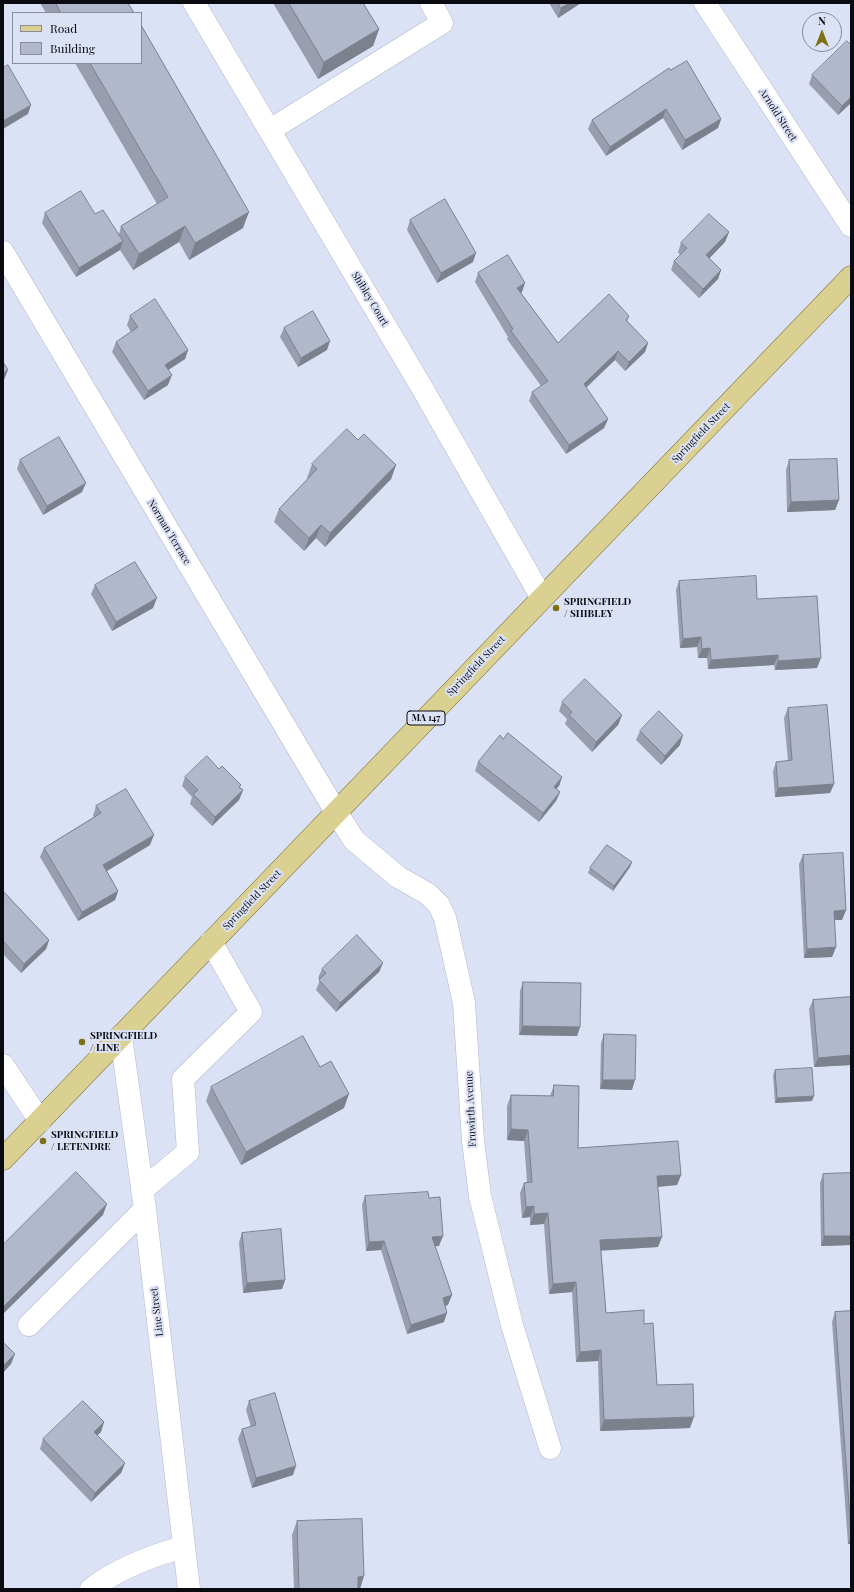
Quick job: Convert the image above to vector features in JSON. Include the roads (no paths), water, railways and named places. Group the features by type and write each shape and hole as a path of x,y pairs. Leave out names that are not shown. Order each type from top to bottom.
{"main road":[{"name":"Springfield Street","path":"3,1159 851,277"}],"street":[{"name":"Shibley Court","path":"194,3 421,386 542,598"},
{"path":"270,130 442,23 431,3"},
{"name":"Arnold Street","path":"705,3 851,226"},
{"name":"Norman Terrace","path":"3,252 336,812"},
{"name":"Fruwirth Avenue","path":"336,812 354,840 398,877 428,894 439,905 445,918 464,1003 473,1141 481,1203 512,1325 550,1448"},
{"path":"29,1325 143,1199 188,1152 183,1079 251,1012 211,942"},
{"name":"Line Street","path":"121,1036 143,1199 189,1589"},
{"path":"3,1065 40,1121"},
{"path":"91,1589 119,1570 137,1561 184,1546"}],"place":[{"name":"SPRINGFIELD / SHIBLEY","path":"556,608"},
{"name":"SPRINGFIELD / LINE","path":"82,1042"},
{"name":"SPRINGFIELD / LETENDRE","path":"43,1141"}]}
